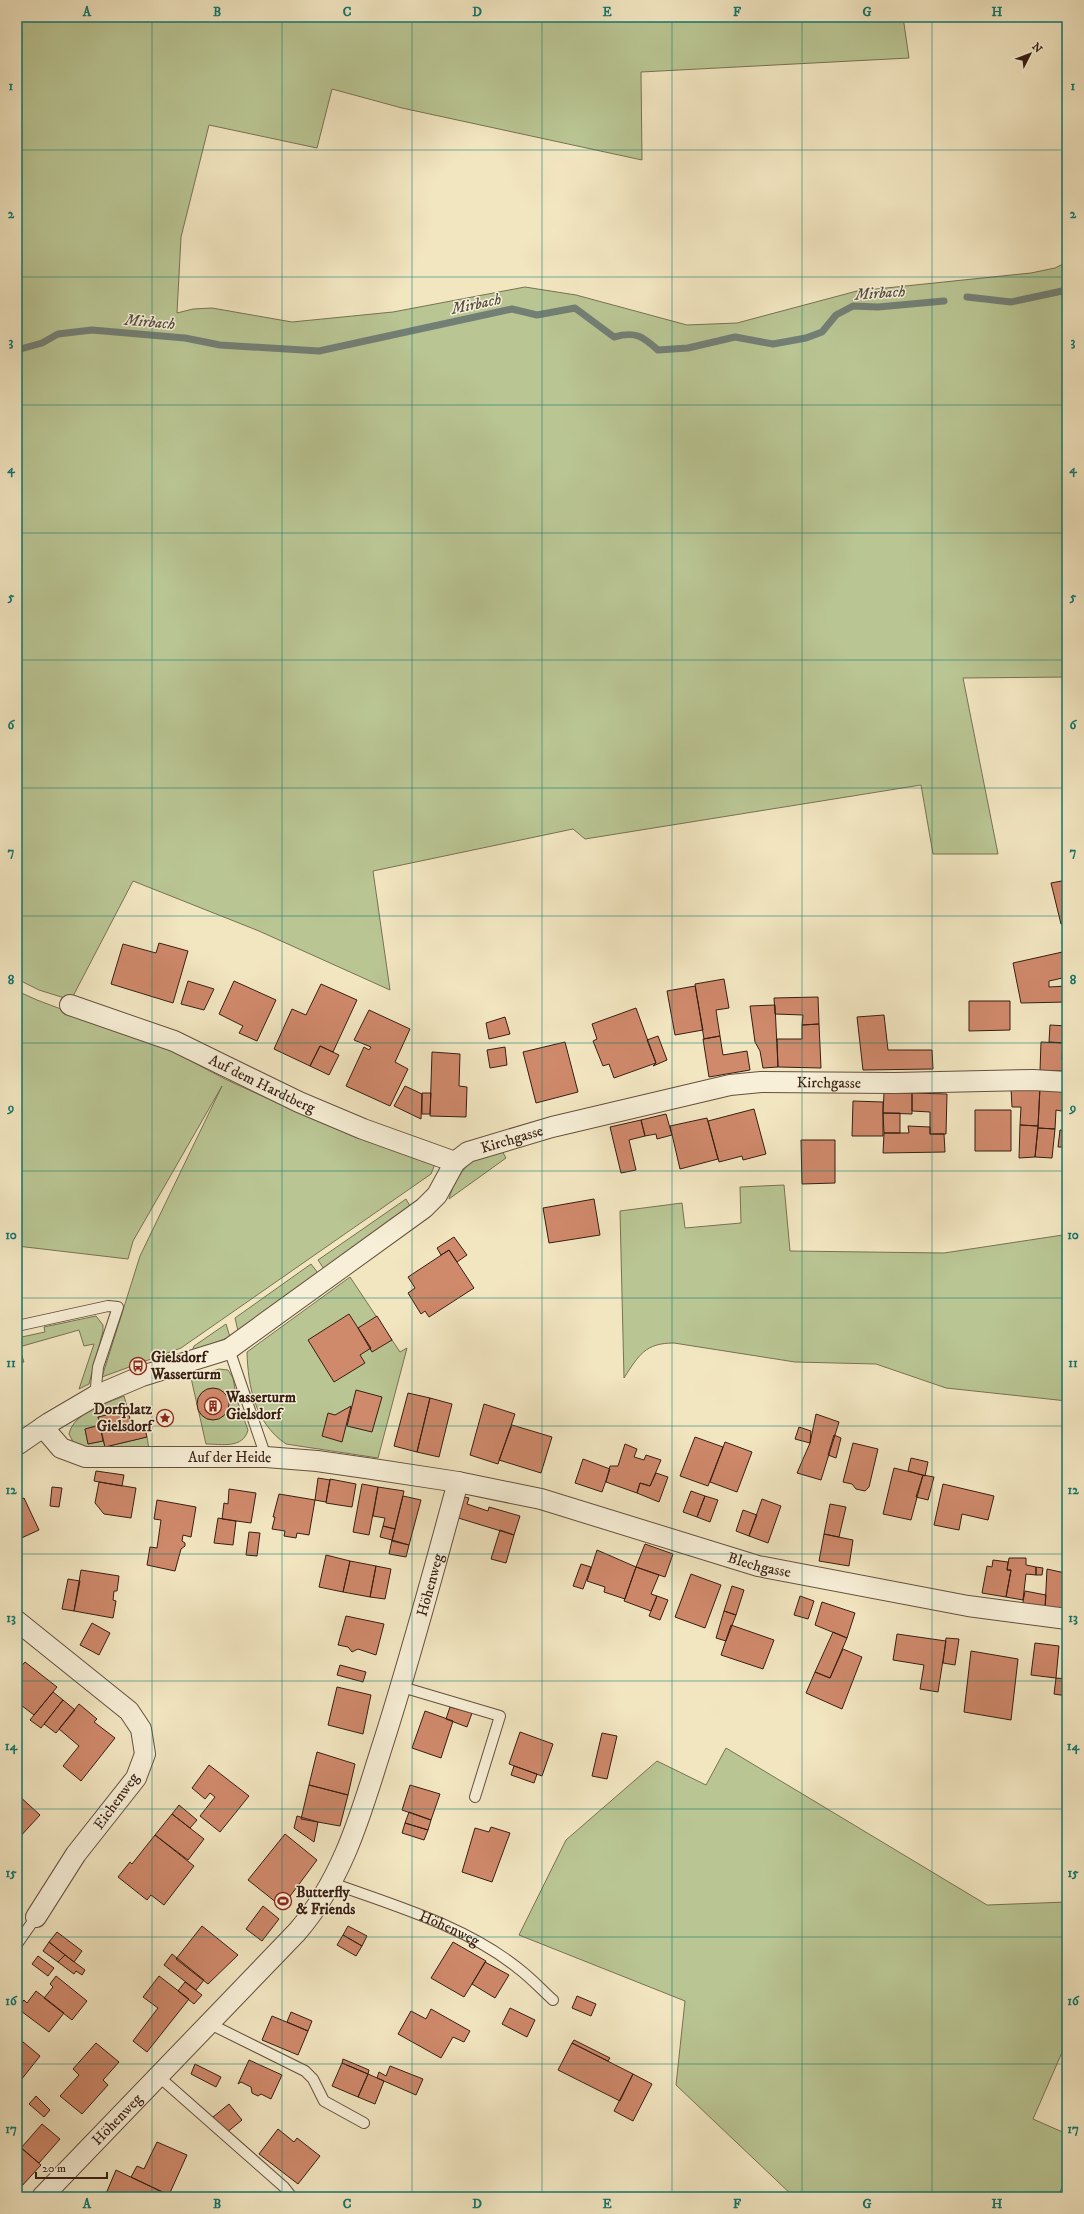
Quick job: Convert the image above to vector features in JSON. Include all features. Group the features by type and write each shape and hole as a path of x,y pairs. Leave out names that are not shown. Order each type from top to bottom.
{"street":[{"name":"Auf dem Hardtberg","path":"70,1005 174,1041 299,1102 363,1129 455,1162"},
{"name":"Kirchgasse","path":"43,1427 95,1396 142,1376 229,1349 424,1208 436,1195 455,1162 468,1152 552,1127 730,1085 768,1082 895,1083 1033,1080 1067,1082"},
{"name":"Auf der Heide","path":"43,1427 61,1448 85,1457 266,1456 317,1461 458,1482"},
{"path":"17,1445 43,1427"},
{"name":"Blechgasse","path":"458,1482 548,1501 758,1566 968,1606 1067,1619"},
{"name":"Höhenweg","path":"42,2197 316,1911 332,1883 352,1841 402,1687 458,1482"},
{"name":"Eichenweg","path":"17,1621 129,1711 141,1729 145,1754 136,1778 76,1854 36,1917"}],"lane":[{"path":"17,1326 108,1306 118,1307 98,1367 95,1396"},
{"path":"229,1349 266,1456"},
{"path":"402,1687 500,1716 475,1798"},
{"name":"Höhenweg","path":"332,1883 451,1928 492,1950 519,1968 553,2000"},
{"name":"Eichenweg","path":"17,1944 36,1917"},
{"path":"208,2023 305,2071 314,2079 324,2101 364,2123"},
{"path":"158,2075 284,2187 292,2197"}],"green space":[{"path":"17,17 903,17 909,58 641,72 642,160 402,108 332,89 317,148 209,125 181,237 177,313 193,309 212,308 292,322 393,312 525,287 576,295 687,325 737,323 857,291 1031,273 1055,268 1067,262 1067,677 963,678 998,854 933,854 921,785 585,839 573,829 373,871 390,990 259,931 133,881 71,1000 39,990 17,979"},
{"path":"17,991 37,1000 170,1050 225,1079 301,1114 369,1142 412,1154 435,1164 431,1174 181,1348 102,1377 140,1256 222,1086 133,1241 128,1259 17,1246"},
{"path":"502,1151 506,1158 449,1199 452,1188 458,1177 470,1163 481,1157"},
{"path":"784,1185 790,1251 944,1253 1063,1235 1067,1237 1067,1401 946,1388 876,1364 795,1362 674,1343 656,1345 649,1348 634,1363 624,1378 620,1211 682,1203 685,1228 741,1223 740,1187"},
{"path":"406,1199 410,1206 324,1269 318,1260"},
{"path":"311,1264 318,1273 238,1331 235,1318"},
{"path":"350,1277 400,1352 407,1348 378,1458 286,1444 275,1435 260,1415 255,1403 249,1378 247,1352"},
{"path":"96,1316 103,1325 103,1331 89,1384 79,1389 94,1344 84,1346 79,1330 19,1347 24,1362 17,1363 17,1338 45,1332 44,1327"},
{"path":"226,1324 230,1337 192,1351 194,1346"},
{"path":"219,1369 228,1370 233,1378 237,1400 248,1430 242,1440 237,1443 225,1445 206,1444 191,1378"},
{"path":"124,1396 128,1410 98,1417 100,1425 85,1429 88,1444 103,1441 105,1447 147,1437 149,1449 92,1450 74,1444 69,1434 72,1426 77,1420 84,1414"},
{"path":"726,1748 987,1905 1067,1902 1067,2041 1033,2119 1067,2134 1067,2179 1057,2197 794,2197 676,2085 685,2001 519,1935 566,1840 657,1761 706,1785"}],"building":[{"path":"1067,880 1067,923 1061,924 1051,883"},
{"path":"159,943 188,951 173,1003 111,984 123,944 156,953"},
{"path":"1067,951 1067,977 1049,981 1049,987 1067,986 1067,1002 1021,1003 1013,963"},
{"path":"724,979 729,1008 716,1010 720,1036 704,1039 695,984"},
{"path":"188,981 214,989 204,1010 181,1004"},
{"path":"234,981 276,1000 257,1041 239,1033 243,1026 219,1014"},
{"path":"321,984 357,1000 333,1052 320,1046 310,1066 274,1049 292,1009 306,1015"},
{"path":"695,986 703,1030 675,1035 667,991"},
{"path":"818,997 819,1024 802,1025 803,1015 775,1014 774,998"},
{"path":"969,1001 1010,1001 1010,1030 969,1031"},
{"path":"775,1005 778,1067 763,1068 760,1051 755,1042 750,1006"},
{"path":"636,1008 656,1063 614,1078 609,1064 603,1066 593,1041 597,1039 592,1024"},
{"path":"369,1010 410,1029 395,1062 408,1069 390,1106 346,1086 364,1047 369,1050 371,1047 354,1040"},
{"path":"884,1015 888,1050 932,1050 933,1069 863,1070 857,1017"},
{"path":"505,1017 510,1034 489,1039 486,1023"},
{"path":"819,1024 821,1068 778,1067 777,1039 802,1039 802,1025"},
{"path":"1050,1025 1067,1026 1067,1043 1049,1042"},
{"path":"658,1036 667,1060 653,1066 656,1063 647,1040"},
{"path":"720,1036 723,1055 747,1051 750,1070 709,1077 703,1039"},
{"path":"565,1042 578,1092 536,1103 523,1052"},
{"path":"1041,1042 1063,1043 1062,1060 1067,1060 1067,1071 1040,1071"},
{"path":"320,1046 339,1055 329,1075 310,1066"},
{"path":"505,1047 507,1065 490,1068 487,1050"},
{"path":"432,1052 460,1054 459,1086 467,1087 466,1117 430,1116"},
{"path":"405,1086 422,1094 421,1119 394,1106"},
{"path":"1040,1087 1038,1126 1020,1125 1021,1107 1012,1107 1011,1089"},
{"path":"1040,1087 1067,1088 1067,1112 1056,1110 1055,1129 1038,1128"},
{"path":"422,1093 431,1093 430,1114 422,1114"},
{"path":"884,1093 912,1093 912,1114 883,1113"},
{"path":"912,1093 947,1094 946,1134 930,1134 930,1112 912,1111"},
{"path":"853,1101 883,1102 883,1136 852,1136"},
{"path":"754,1109 766,1154 743,1160 742,1156 719,1162 708,1121"},
{"path":"975,1110 1011,1110 1011,1151 975,1151"},
{"path":"883,1113 900,1113 900,1133 884,1133"},
{"path":"666,1114 672,1135 657,1139 656,1134 645,1136 641,1120"},
{"path":"707,1118 718,1159 680,1169 670,1126"},
{"path":"641,1120 645,1136 629,1140 636,1170 621,1173 610,1127"},
{"path":"1020,1125 1038,1126 1035,1157 1019,1158"},
{"path":"908,1126 930,1127 930,1134 944,1134 945,1152 883,1153 884,1133 909,1133"},
{"path":"1038,1128 1055,1129 1052,1158 1035,1157"},
{"path":"1060,1130 1067,1131 1067,1147 1058,1147"},
{"path":"801,1140 835,1140 835,1183 802,1184"},
{"path":"594,1199 600,1235 549,1243 543,1208"},
{"path":"454,1237 467,1255 457,1262 449,1250 441,1255 437,1248"},
{"path":"449,1250 474,1288 429,1317 425,1311 421,1314 408,1293 415,1288 408,1277"},
{"path":"349,1314 371,1348 360,1355 365,1363 334,1382 308,1340"},
{"path":"377,1316 392,1340 372,1352 358,1328"},
{"name":"Wasserturm Gielsdorf","path":"213,1388 224,1393 229,1404 224,1415 213,1420 202,1415 197,1404 202,1393"},
{"path":"356,1390 382,1397 372,1432 347,1426"},
{"path":"408,1393 430,1398 417,1452 394,1446"},
{"path":"430,1398 452,1404 439,1457 417,1452"},
{"path":"484,1404 515,1414 498,1464 470,1455"},
{"path":"351,1406 342,1442 322,1436 328,1413 335,1415"},
{"path":"128,1410 132,1428 144,1425 147,1437 105,1447 98,1417"},
{"path":"816,1414 839,1422 821,1480 797,1473 810,1443"},
{"path":"100,1425 103,1441 88,1444 85,1429"},
{"path":"512,1425 552,1437 541,1473 499,1460"},
{"path":"799,1427 811,1431 810,1443 795,1439"},
{"path":"834,1435 841,1438 836,1458 828,1455"},
{"path":"695,1437 723,1447 708,1486 680,1476"},
{"path":"725,1442 752,1452 737,1492 710,1482"},
{"path":"853,1443 878,1449 869,1487 865,1491 856,1489 852,1484 843,1482"},
{"path":"625,1444 637,1449 634,1457 644,1460 646,1455 661,1460 650,1486 640,1483 637,1493 606,1482 610,1466 618,1466"},
{"path":"911,1458 928,1462 925,1476 908,1471"},
{"path":"583,1459 610,1469 602,1492 575,1483"},
{"path":"894,1468 923,1475 911,1520 883,1514"},
{"path":"96,1471 124,1475 122,1486 94,1481"},
{"path":"656,1473 668,1477 659,1502 637,1493 640,1483 650,1486"},
{"path":"923,1475 934,1477 928,1500 916,1497"},
{"path":"318,1478 330,1480 326,1502 315,1500"},
{"path":"330,1479 356,1484 352,1507 326,1503"},
{"path":"99,1482 136,1488 131,1518 104,1514 95,1503"},
{"path":"362,1484 378,1487 369,1535 353,1532"},
{"path":"943,1484 994,1496 988,1520 962,1514 959,1530 934,1525"},
{"path":"52,1487 62,1488 59,1507 50,1506"},
{"path":"378,1487 404,1491 395,1529 383,1526 385,1518 373,1516"},
{"path":"229,1489 256,1493 251,1523 222,1519 224,1503 228,1504"},
{"path":"691,1491 705,1496 697,1517 683,1512"},
{"path":"279,1494 315,1500 309,1535 297,1533 296,1538 284,1536 285,1531 272,1529 275,1517 273,1517"},
{"path":"403,1496 421,1500 409,1545 392,1541"},
{"path":"461,1496 469,1498 467,1504 488,1511 489,1507 520,1516 514,1535 455,1517"},
{"path":"705,1496 718,1500 710,1522 697,1517"},
{"path":"24,1498 39,1530 17,1540 17,1501"},
{"path":"762,1499 781,1506 768,1543 749,1536"},
{"path":"157,1500 196,1507 191,1537 183,1535 182,1541 185,1543 185,1546 181,1549 175,1571 147,1565 150,1547 157,1548 161,1520 154,1519"},
{"path":"830,1504 846,1507 839,1537 824,1534"},
{"path":"743,1510 757,1515 749,1536 736,1531"},
{"path":"218,1518 236,1521 233,1545 214,1543"},
{"path":"383,1526 395,1529 392,1540 380,1537"},
{"path":"500,1530 514,1535 506,1563 491,1559"},
{"path":"249,1532 260,1533 257,1556 246,1555"},
{"path":"824,1534 853,1540 849,1566 819,1561"},
{"path":"392,1540 409,1545 406,1557 389,1554"},
{"path":"645,1544 673,1554 665,1577 636,1567"},
{"path":"597,1550 636,1567 625,1599 604,1592 605,1587 587,1581"},
{"path":"326,1555 350,1561 343,1592 319,1587"},
{"path":"1009,1558 1026,1558 1026,1565 1036,1567 1036,1575 1026,1574 1023,1600 1006,1597 1011,1570 1007,1570"},
{"path":"993,1560 1008,1562 1007,1570 1011,1570 1006,1597 982,1593 987,1566 992,1567"},
{"path":"350,1561 376,1566 370,1597 343,1592"},
{"path":"581,1564 591,1567 583,1589 573,1586"},
{"path":"376,1566 391,1569 385,1599 370,1597"},
{"path":"636,1567 659,1575 651,1594 657,1596 651,1611 624,1601"},
{"path":"1036,1567 1043,1568 1042,1575 1036,1575"},
{"path":"1047,1569 1065,1573 1063,1609 1045,1608"},
{"path":"81,1570 119,1576 117,1591 114,1591 113,1600 116,1601 113,1618 74,1611"},
{"path":"691,1574 721,1585 705,1628 675,1617"},
{"path":"68,1579 80,1581 74,1611 62,1609"},
{"path":"732,1586 744,1590 736,1615 724,1611"},
{"path":"1025,1591 1046,1595 1045,1608 1022,1607"},
{"path":"657,1596 668,1600 660,1620 649,1616"},
{"path":"800,1596 814,1601 808,1619 794,1615"},
{"path":"822,1602 855,1613 847,1638 815,1625"},
{"path":"724,1611 736,1615 726,1641 716,1638"},
{"path":"346,1616 384,1624 376,1655 358,1649 352,1652 348,1647 338,1645"},
{"path":"92,1623 110,1633 99,1655 80,1645"},
{"path":"731,1625 774,1640 763,1669 721,1655"},
{"path":"833,1632 847,1638 830,1678 815,1672"},
{"path":"897,1634 946,1641 938,1692 920,1689 924,1665 893,1660"},
{"path":"946,1638 959,1639 955,1665 943,1663"},
{"path":"1035,1643 1059,1646 1056,1678 1031,1675"},
{"path":"843,1649 862,1657 842,1709 806,1693 815,1672 830,1678"},
{"path":"971,1651 1018,1659 1011,1720 964,1712"},
{"path":"25,1662 57,1687 34,1715 17,1702 17,1671"},
{"path":"340,1665 366,1672 363,1682 337,1675"},
{"path":"1056,1678 1067,1679 1067,1696 1054,1694"},
{"path":"337,1687 371,1695 363,1734 328,1725"},
{"path":"53,1692 63,1700 41,1728 30,1720"},
{"path":"63,1700 75,1710 56,1733 44,1724"},
{"path":"79,1704 97,1719 94,1722 115,1738 81,1781 63,1766 79,1746 59,1729"},
{"path":"450,1707 472,1713 467,1727 446,1719"},
{"path":"425,1711 453,1721 441,1758 412,1748"},
{"path":"520,1732 553,1744 542,1776 509,1764"},
{"path":"602,1733 617,1736 607,1779 592,1776"},
{"path":"317,1752 355,1764 348,1795 309,1785"},
{"path":"209,1765 249,1796 220,1832 200,1816 215,1797 210,1793 205,1799 192,1788"},
{"path":"514,1766 537,1774 534,1783 511,1775"},
{"path":"309,1785 348,1795 340,1826 301,1819"},
{"path":"410,1785 440,1794 431,1820 402,1810"},
{"path":"17,1794 40,1815 17,1840"},
{"path":"179,1805 197,1820 190,1828 172,1814"},
{"path":"409,1812 431,1820 428,1830 405,1823"},
{"path":"172,1814 204,1839 188,1860 155,1835"},
{"path":"297,1816 318,1822 314,1842 294,1828"},
{"path":"405,1823 428,1830 424,1840 402,1833"},
{"path":"491,1827 510,1833 492,1882 462,1872 475,1828 489,1832"},
{"path":"285,1834 317,1860 282,1907 248,1880"},
{"path":"155,1835 194,1866 164,1905 151,1895 147,1900 118,1877 130,1862 132,1864"},
{"path":"263,1906 279,1919 262,1941 246,1929"},
{"path":"202,1926 238,1955 208,1984 176,1959"},
{"path":"348,1926 367,1936 362,1946 343,1935"},
{"path":"57,1932 82,1951 74,1962 49,1942"},
{"path":"343,1935 362,1946 356,1956 337,1945"},
{"path":"49,1942 65,1955 58,1962 43,1951"},
{"path":"453,1942 486,1961 464,1997 431,1978"},
{"path":"172,1954 204,1980 196,1990 164,1965"},
{"path":"65,1955 85,1970 82,1975 76,1971 74,1974 58,1962"},
{"path":"38,1956 54,1968 48,1976 32,1964"},
{"path":"485,1962 509,1975 495,1998 472,1984"},
{"path":"56,1976 87,2001 72,2020 44,1998 53,1987 50,1984"},
{"path":"159,1976 189,1999 147,2052 133,2041 158,2008 143,1997"},
{"path":"185,1982 202,1995 194,2004 178,1991"},
{"path":"36,1991 64,2013 49,2032 17,2008 24,2000 27,2003"},
{"path":"577,1996 596,2004 591,2016 572,2008"},
{"path":"510,2008 535,2020 527,2037 502,2024"},
{"path":"431,2009 470,2031 464,2042 453,2037 441,2058 398,2034 411,2011 426,2019"},
{"path":"291,2012 312,2021 308,2031 287,2022"},
{"path":"272,2016 308,2031 298,2055 262,2040"},
{"path":"17,2037 40,2056 17,2085"},
{"path":"574,2040 610,2058 608,2061 572,2043"},
{"path":"96,2043 119,2062 103,2080 108,2085 82,2114 60,2096 79,2075 73,2069"},
{"path":"572,2043 633,2074 620,2101 558,2070"},
{"path":"343,2059 369,2070 368,2074 342,2063"},
{"path":"249,2060 282,2075 271,2099 261,2094 258,2096 252,2093 251,2087 241,2082 238,2084"},
{"path":"342,2063 368,2074 358,2097 332,2086"},
{"path":"195,2064 221,2077 216,2087 191,2074"},
{"path":"390,2066 423,2079 416,2095 377,2078 379,2072 386,2076"},
{"path":"368,2074 384,2081 375,2104 358,2097"},
{"path":"633,2074 652,2084 633,2121 614,2111"},
{"path":"36,2096 50,2110 44,2117 29,2104"},
{"path":"229,2104 242,2120 226,2133 213,2117"},
{"path":"42,2124 60,2139 39,2163 21,2148"},
{"path":"278,2129 294,2142 297,2138 320,2156 298,2184 259,2154"},
{"path":"157,2142 187,2155 169,2195 131,2177 137,2166 144,2169"},
{"path":"17,2144 41,2165 20,2188 17,2186"},
{"path":"116,2170 162,2192 160,2197 105,2196"}],"waterway":[{"name":"Mirbach","path":"967,297 1011,302 1067,290"},
{"name":"Mirbach","path":"17,350 42,343 58,334 92,330 185,338 220,345 319,351 512,309 537,315 575,308 614,337 622,335 638,336 643,338 658,350 688,348 735,337 773,344 806,338 822,332 836,315 853,306 878,307 944,301"}],"place":[{"name":"Gielsdorf Wasserturm","path":"138,1366"},
{"name":"Wasserturm Gielsdorf","path":"213,1406"},
{"name":"Dorfplatz Gielsdorf","path":"165,1418"},
{"name":"Butterfly & Friends","path":"283,1901"}]}
